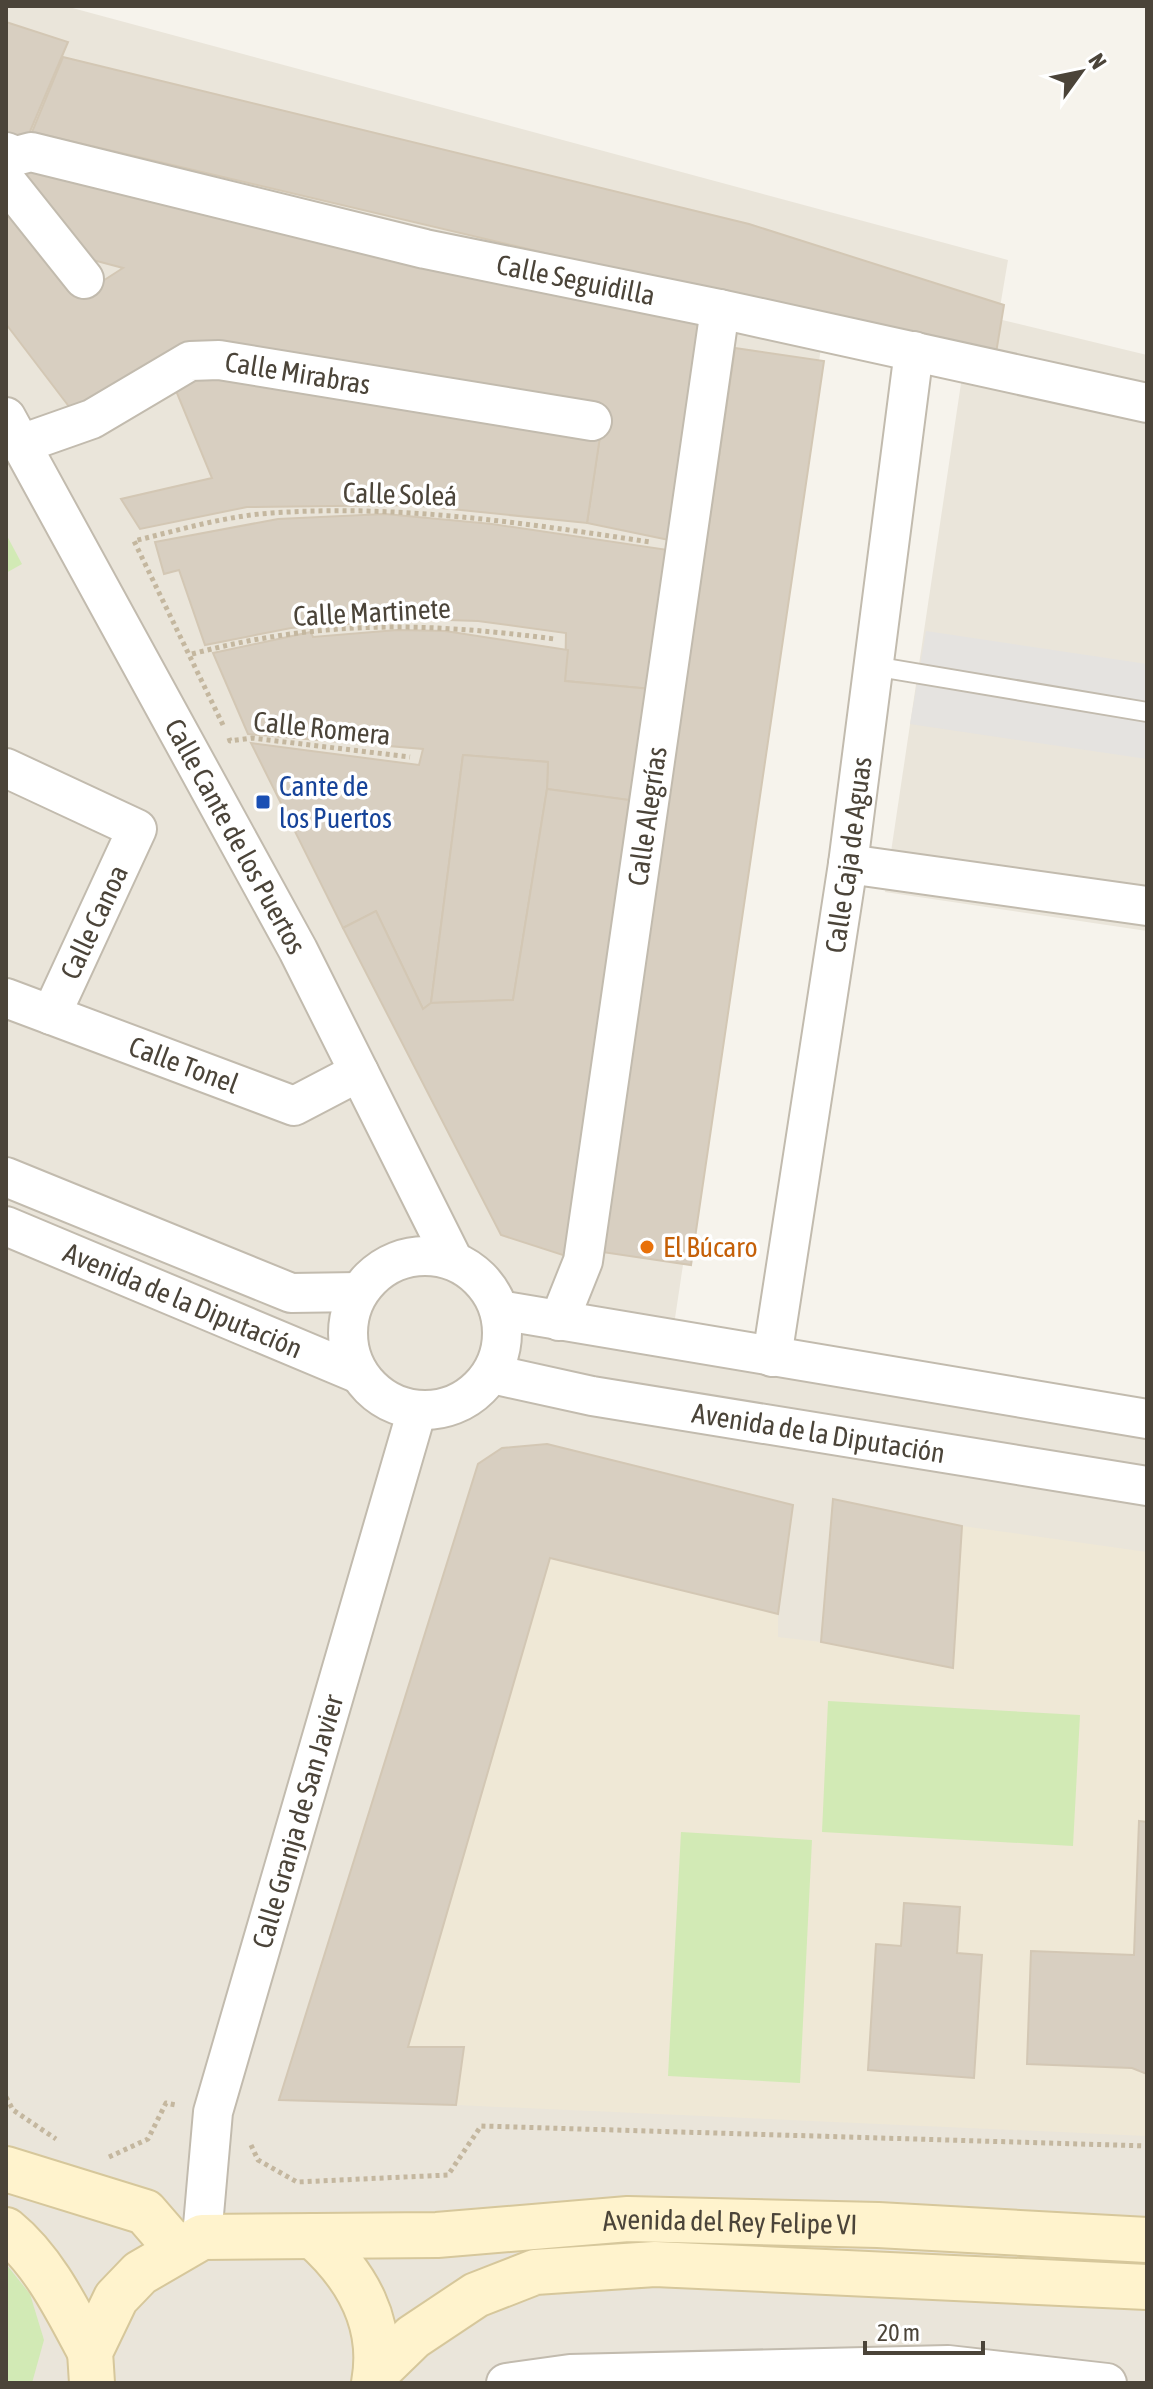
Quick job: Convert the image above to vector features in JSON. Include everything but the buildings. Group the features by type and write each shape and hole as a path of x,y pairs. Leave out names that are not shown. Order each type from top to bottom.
{"main road":[{"path":"6,2136 71,2163 190,2243 140,2273 116,2298 91,2367"},
{"path":"6,2169 71,2163"},
{"name":"Avenida del Rey Felipe VI","path":"190,2243 313,2236 437,2235 628,2219 878,2225 1147,2240"},
{"path":"6,2230 20,2241 57,2290 91,2367"},
{"path":"313,2236 340,2260 361,2290 378,2358 375,2378"},
{"name":"Avenida del Rey Felipe VI","path":"375,2378 413,2337 476,2295 535,2272 655,2264 1147,2287"}],"street":[{"name":"Calle Seguidilla","path":"6,152 16,156 31,152 425,249 720,309 1147,403"},
{"path":"6,181 84,279"},
{"name":"Calle Alegrías","path":"559,1321 583,1261 720,309"},
{"name":"Calle Caja de Aguas","path":"772,1357 848,864 914,351"},
{"name":"Calle Mirabras","path":"13,430 92,419 190,361 219,360 592,421"},
{"name":"Calle Cante de los Puertos","path":"13,430 298,950 453,1260"},
{"name":"Calle Canoa","path":"6,768 137,829 51,1015"},
{"path":"848,864 1147,906"},
{"name":"Calle Tonel","path":"6,998 294,1106 359,1072"},
{"name":"Avenida de la Diputación","path":"6,1177 291,1293 359,1292"},
{"name":"Avenida de la Diputación","path":"6,1226 359,1374"},
{"path":"427,1255 453,1260 473,1272 489,1289 499,1310 503,1342 492,1374 478,1391 459,1403 439,1410 417,1410 394,1404 374,1392 359,1374 348,1347 349,1319 359,1292 376,1271 400,1259 427,1255"},
{"path":"499,1310 1147,1419"},
{"name":"Avenida de la Diputación","path":"492,1374 592,1396 1147,1486"},
{"name":"Calle Granja de San Javier","path":"190,2243 213,2112 417,1410"},
{"path":"506,2383 570,2374 947,2374 1107,2383"}],"lane":[{"path":"873,666 1147,712"}],"path":[{"name":"Calle Soleá","path":"192,654 134,541 271,513 394,510 486,518 656,543"},
{"name":"Calle Martinete","path":"192,654 308,631 409,625 457,626 554,639"},
{"name":"Calle Romera","path":"192,654 230,741 252,738 410,757"},
{"path":"6,2097 13,2110 71,2163 148,2139 166,2103 213,2112 243,2129 258,2160 297,2182 448,2175 481,2126 1147,2146"}],"shaded area":[{"path":"6,6 65,6 1008,260 998,319 1147,355 1147,931 885,892 963,370 821,348 672,1338 1147,1421 1147,2383 6,2383"},
{"path":"926,631 1147,664 1147,759 910,724"},
{"path":"962,1526 1147,1552 1147,2136 456,2105 464,2048 408,2047 550,1558 778,1614 778,1637 821,1642 953,1668"}],"green space":[{"path":"6,534 22,564 6,573"},
{"path":"828,1701 1080,1715 1073,1846 822,1832"},
{"path":"681,1832 812,1840 800,2083 668,2076"},
{"path":"6,2264 30,2294 44,2340 32,2383 6,2383"}],"place":[{"name":"Cante de los Puertos","path":"263,802"},
{"name":"El Búcaro","path":"647,1247"}]}
